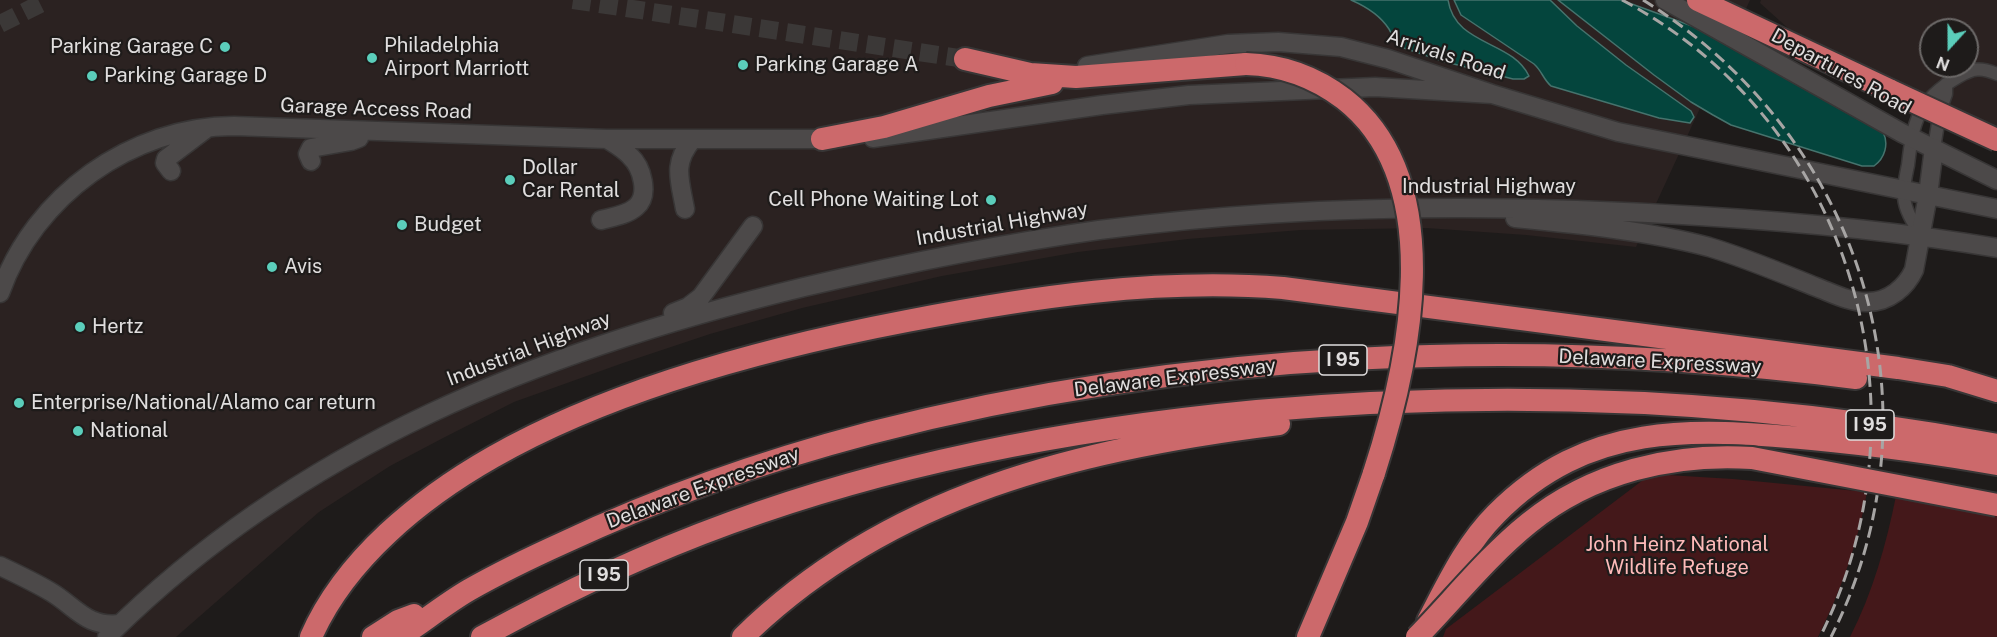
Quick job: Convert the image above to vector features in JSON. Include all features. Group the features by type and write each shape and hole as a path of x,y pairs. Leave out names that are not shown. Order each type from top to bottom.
{"highway":[{"path":"1698,0 1732,8 1892,91 1997,140"},
{"path":"965,59 1030,74 1089,77"},
{"path":"822,140 892,125 999,94 1089,77 1246,64 1276,67 1298,73 1320,83 1349,103 1366,121 1392,163 1409,218 1412,251 1408,331 1394,406 1374,473 1357,522 1309,632"},
{"path":"311,637 344,583 396,527 454,481 491,458 532,437 632,395 731,362 872,327 1014,302 1156,285 1220,284 1283,288 1888,366 1947,376 1997,391"},
{"name":"Delaware Expressway","path":"399,637 467,591 533,557 700,484 773,460 953,413 1134,381 1246,368 1365,359 1578,356 1798,370 1997,399"},
{"path":"743,637 800,587 875,537 948,501 999,483 1097,456 1200,436 1286,423 1496,400"},
{"name":"I 95","path":"482,637 619,568 721,526 807,497 913,467 1022,443 1185,419 1378,402 1607,401 1743,410 1865,424 1997,445"},
{"path":"1418,637 1468,548 1500,510 1532,483 1560,465 1622,441 1675,433 1751,434 1883,447 1997,464"},
{"path":"1418,637 1504,545 1529,522 1583,488 1636,468 1687,459 1752,458 1997,505"},
{"path":"374,637 399,621 467,591"}],"street":[{"name":"Departures Road","path":"1665,0 1911,137 1997,180"},
{"name":"Arrivals Road","path":"965,59 1028,65 1082,66 1228,44 1265,42 1309,44 1360,51 1618,132 1904,190"},
{"path":"1921,236 1906,207 1904,190 1911,137 1926,102 1946,84 1978,68 1997,74"},
{"path":"1420,209 1566,224 1690,243 1724,252 1865,303 1886,298 1899,290 1908,280 1916,265 1946,84"},
{"name":"Garage Access Road","path":"0,293 8,273 30,234 74,186 102,166 136,147 168,135 207,128 234,126 607,140 870,139 1102,105 1215,93 1375,87 1492,93"},
{"path":"171,171 165,163 166,159 207,128"},
{"path":"311,160 308,154 311,148 351,141 360,137 364,132"},
{"path":"601,220 635,208 643,194 643,182 633,159 607,140"},
{"path":"685,208 679,163 682,154 692,140"},
{"path":"1904,190 1997,209"},
{"name":"Industrial Highway","path":"107,637 227,534 295,487 358,449 416,419 535,368 632,334 738,303 864,273 1026,241 1108,229 1312,211 1539,208 1620,211 1775,221 1921,236 1997,248"},
{"path":"632,334 697,301 753,226"},
{"path":"0,566 48,590 90,621 107,625 120,624"}],"shaded area":[{"path":"0,0 1750,0 1636,247 1526,235 1426,228 1301,230 1188,239 1078,252 942,276 802,308 710,334 514,402 445,437 390,466 319,512 176,637 0,637"},
{"path":"1351,0 1448,0 1453,15 1461,26 1472,35 1510,55 1521,64 1529,76 1524,79 1513,79 1442,61 1398,46 1389,29 1377,15"},
{"path":"1454,0 1550,0 1577,26 1626,65 1691,111 1694,117 1690,123 1659,118 1551,86 1534,64 1461,15"},
{"path":"1558,0 1621,0 1703,30 1883,132 1886,146 1883,155 1874,166 1862,166 1731,125 1691,102"},
{"path":"1761,0 1997,0 1997,129 1790,30 1760,3"}],"green space":[{"name":"John Heinz National Wildlife Refuge","path":"1651,474 1733,479 1867,492 1848,566 1818,637 1443,637 1446,629"},
{"path":"1896,496 1997,512 1997,637 1850,637 1878,568"}],"tunnel":[{"path":"0,24 48,0"},
{"path":"573,0 965,59"}],"railway":[{"path":"1622,0 1701,53 1766,118 1816,194 1850,278 1868,367 1870,458 1854,549 1820,637"},
{"path":"1643,0 1718,56 1780,123 1829,199 1862,282 1880,369 1882,458 1865,549 1831,637"}],"place":[{"name":"Parking Garage C","path":"225,47"},
{"name":"Philadelphia Airport Marriott","path":"372,58"},
{"name":"Parking Garage A","path":"743,65"},
{"name":"Parking Garage D","path":"92,76"},
{"name":"Dollar Car Rental","path":"510,180"},
{"name":"Cell Phone Waiting Lot","path":"991,200"},
{"name":"Budget","path":"402,225"},
{"name":"Avis","path":"272,267"},
{"name":"Hertz","path":"80,327"},
{"name":"Enterprise/National/Alamo car return","path":"19,403"},
{"name":"National","path":"78,431"}]}
